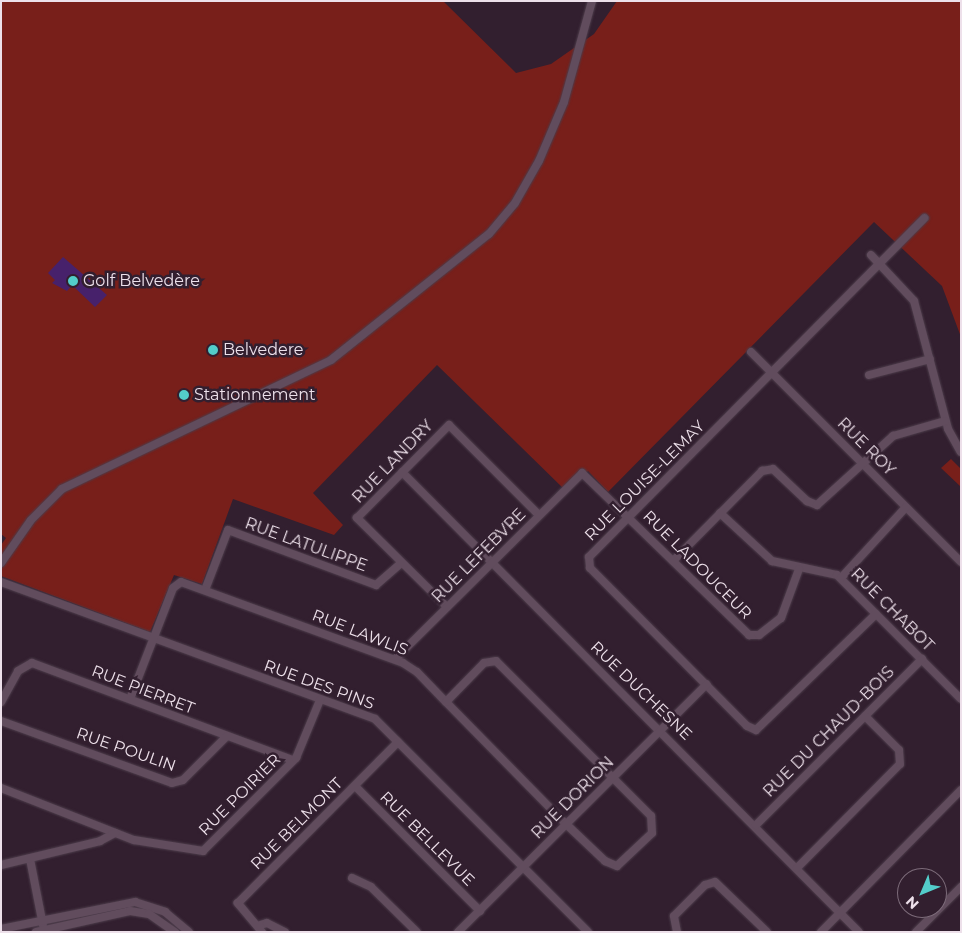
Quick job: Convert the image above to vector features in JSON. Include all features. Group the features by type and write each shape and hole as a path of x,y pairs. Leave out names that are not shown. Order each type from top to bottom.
{"street":[{"path":"1,563 31,520 62,489 331,360 489,234 515,203 539,161 564,102 592,1"},
{"name":"RUE LOUISE-LEMAY","path":"876,614 762,727 747,726 590,568 589,557 628,516 774,373 925,218"},
{"path":"871,254 914,301 945,420 961,452"},
{"name":"RUE ROY","path":"751,352 961,562"},
{"path":"869,375 930,358"},
{"path":"673,561 762,471 773,469 807,501 817,505 897,433 945,420"},
{"name":"RUE LANDRY","path":"401,563 357,518 448,425 539,515"},
{"name":"RUE DUCHESNE","path":"402,472 756,825 859,932"},
{"name":"RUE LADOUCEUR","path":"582,473 749,635 759,636 781,618 799,569"},
{"name":"RUE LEFEBVRE","path":"395,659 582,473"},
{"path":"840,578 906,507"},
{"name":"RUE CHABOT","path":"720,513 767,558 799,569 831,573 840,578 961,699"},
{"name":"RUE LATULIPPE","path":"205,590 228,530 376,585 401,563"},
{"path":"401,563 447,607"},
{"name":"RUE DES PINS","path":"1,582 152,640 374,720 588,932"},
{"name":"RUE LAWLIS","path":"152,640 176,583 205,590 395,659 417,672 566,824 605,861 616,866 652,833 651,816 614,777"},
{"path":"130,699 152,640"},
{"name":"RUE DU CHAUD-BOIS","path":"756,825 922,659"},
{"path":"446,702 484,663 496,661 614,777"},
{"name":"RUE PIERRET","path":"1,702 18,671 32,664 293,760"},
{"name":"RUE DORION","path":"458,932 706,684"},
{"name":"RUE POIRIER","path":"1,788 115,833 162,847 203,851 293,760 320,700"},
{"path":"797,868 900,764 899,750 865,716"},
{"name":"RUE POULIN","path":"1,721 172,783 183,780 227,736"},
{"name":"RUE BELMONT","path":"285,932 267,923 261,928 238,903 398,742"},
{"name":"RUE BELLEVUE","path":"355,786 480,910"},
{"path":"821,932 961,790"},
{"path":"1,865 100,841 115,833"},
{"path":"30,859 41,929"},
{"path":"352,878 371,887 417,932"},
{"path":"677,932 673,926 674,916 705,885 715,882 767,932"},
{"path":"916,932 961,887"},
{"path":"41,929 134,902 154,907 179,923 189,932"},
{"path":"1,929 41,929 130,911 149,914 174,931 179,923"}],"shaded area":[{"path":"1,1 443,1 516,73 551,64 594,34 617,1 961,1 961,337 942,286 874,222 608,492 588,471 567,492 437,365 313,493 343,525 334,535 233,499 202,584 174,575 150,632 1,576 1,545 6,538 1,534"},
{"path":"951,459 961,469 961,487 941,468"}],"building":[{"name":"Golf Belvedère","path":"63,257 107,295 95,307 72,285 67,291 52,283 55,280 48,273"}],"place":[{"name":"Golf Belvedère","path":"73,281"},
{"name":"Belvedere","path":"213,350"},
{"name":"Stationnement","path":"184,395"}]}
